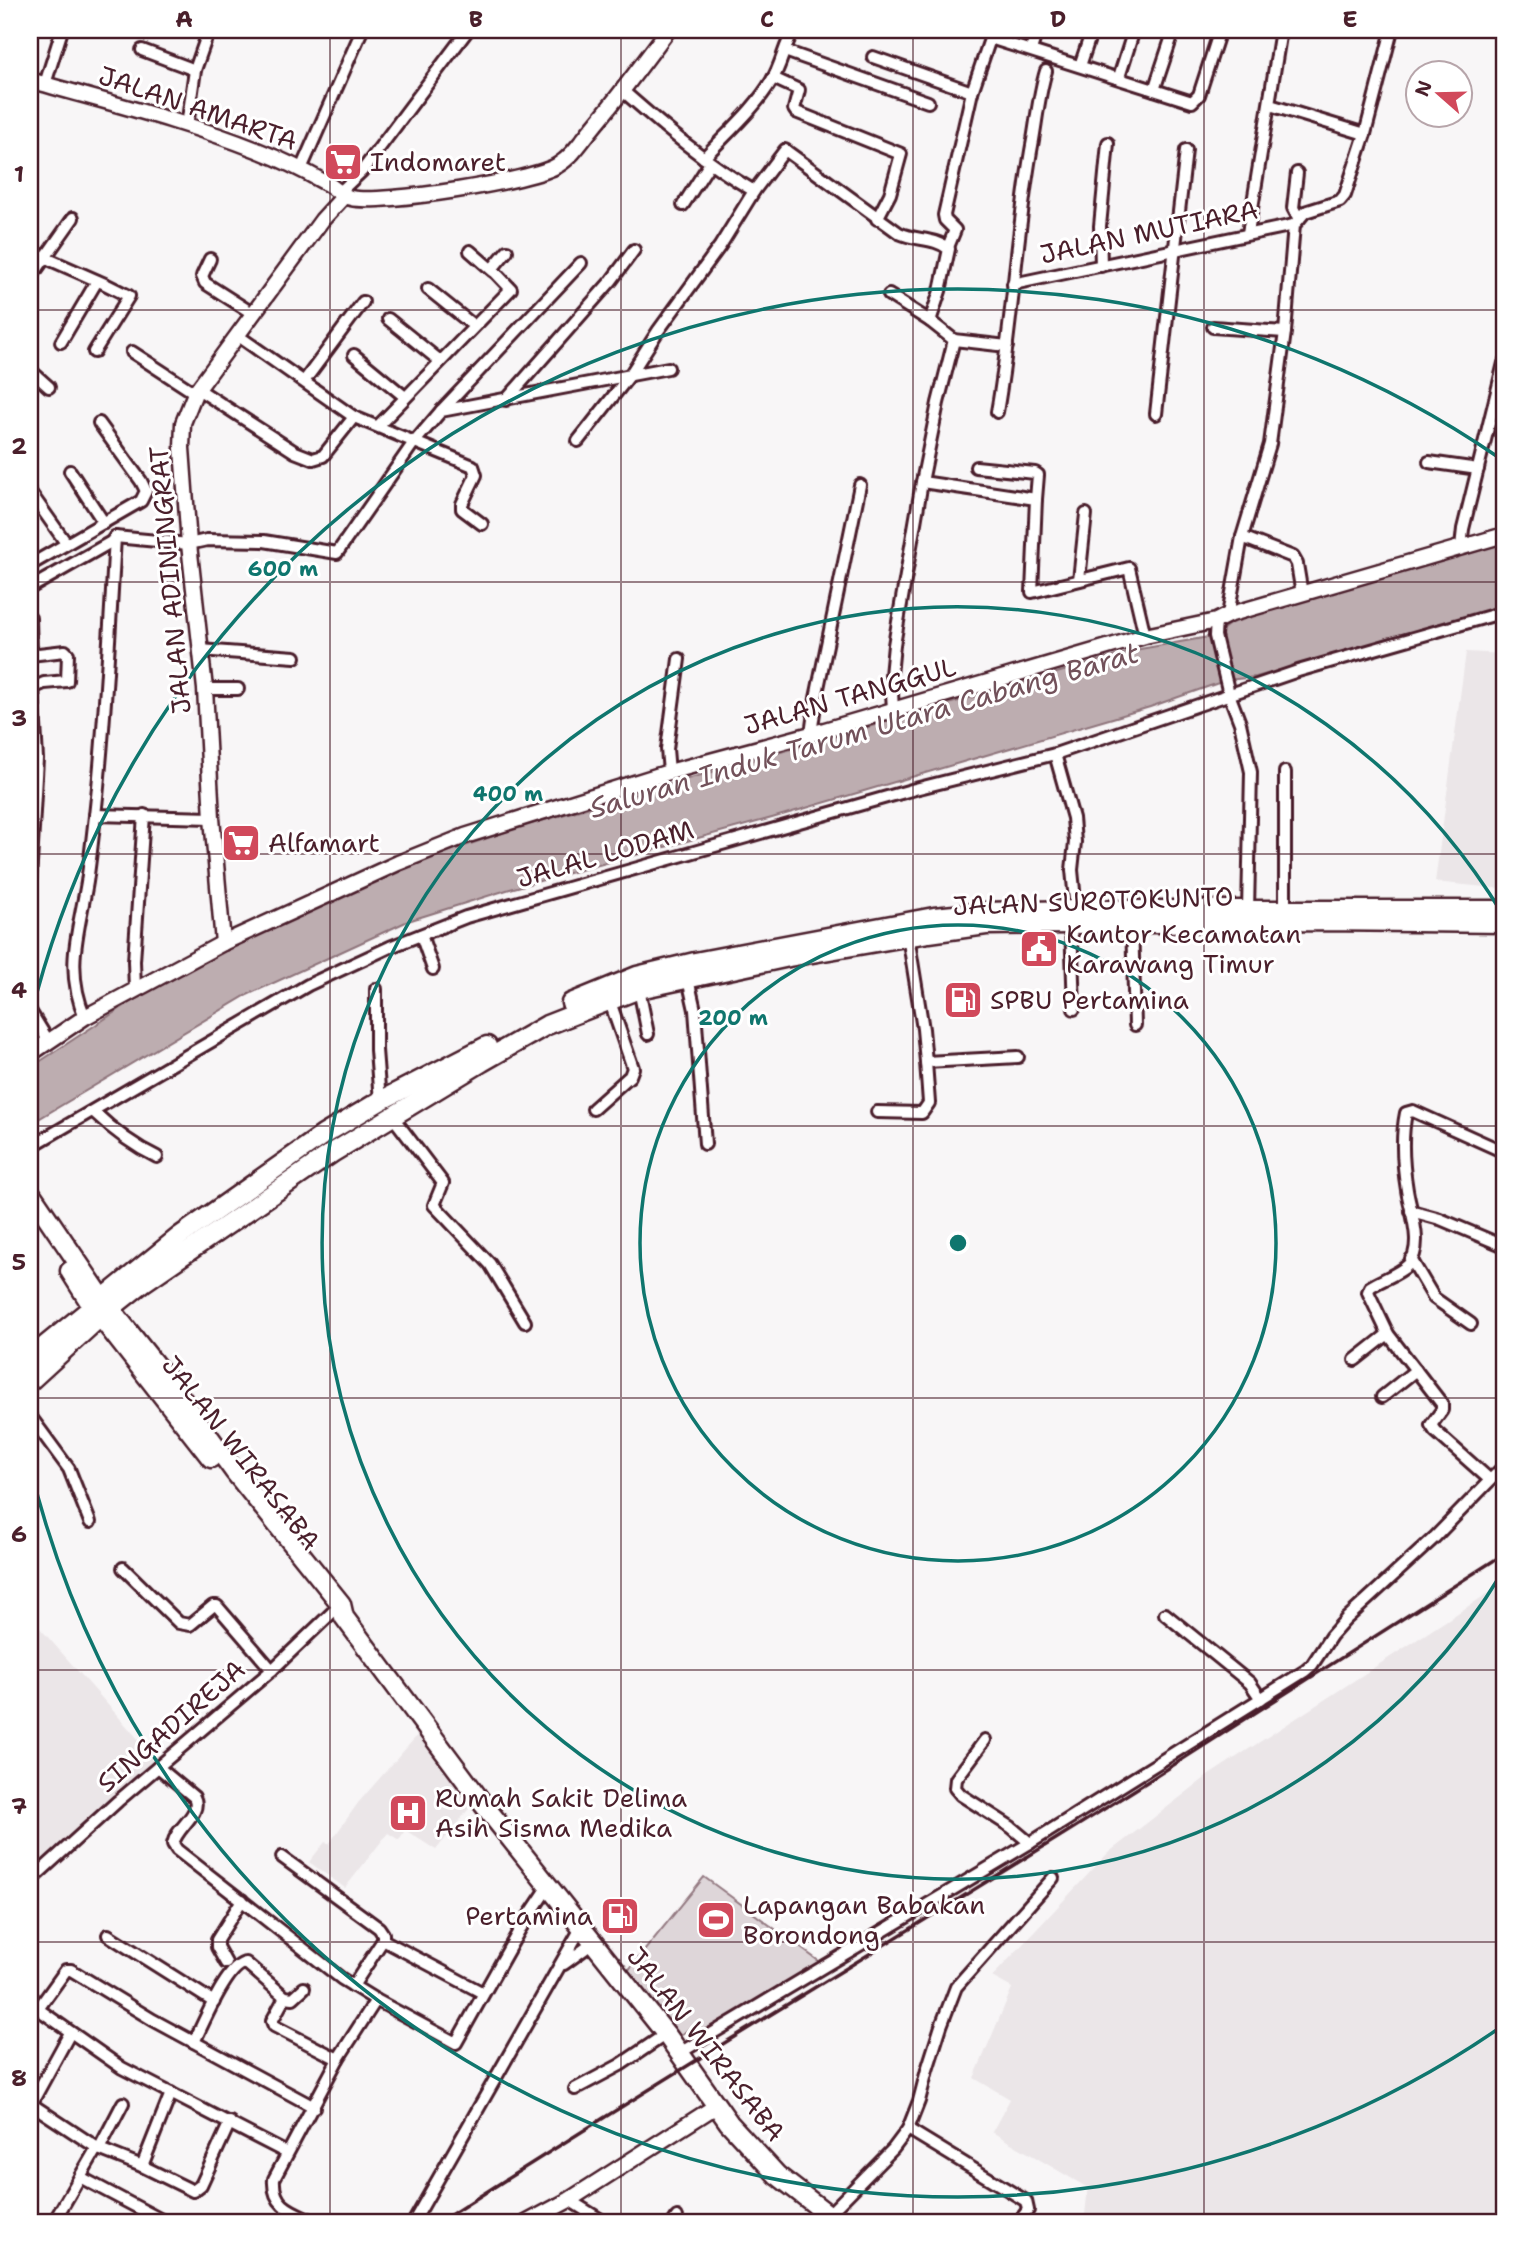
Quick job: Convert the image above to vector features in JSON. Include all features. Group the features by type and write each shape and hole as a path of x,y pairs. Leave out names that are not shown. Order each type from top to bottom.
{"main road":[{"name":"JALAN SUROTOKUNTO","path":"101,1307 144,1282 332,1153 392,1116 547,1025 639,989 735,968 934,917 985,912 1099,917 1284,909 1504,910"},
{"name":"JALAN SUROTOKUNTO","path":"101,1307 180,1236 323,1135 380,1101 541,1016 604,988 637,976 695,962 850,939 908,936 1074,917"},
{"name":"JALAN SUROTOKUNTO","path":"1099,917 1132,923 1504,923"},
{"path":"30,1192 101,1307"},
{"path":"30,1209 101,1307"},
{"path":"30,1358 101,1307"},
{"path":"30,1381 101,1307"},
{"name":"JALAN WIRASABA","path":"101,1307 176,1391 483,1804 666,2034 716,2106 778,2175 829,2220"}],"street":[{"path":"45,84 62,30"},
{"path":"187,126 195,70 209,30"},
{"path":"301,169 362,30"},
{"path":"468,30 342,194 350,198 371,198 447,192 550,170 568,158 668,30"},
{"path":"683,205 707,160 763,94 794,30"},
{"path":"1031,50 1037,30"},
{"path":"1080,66 1092,30"},
{"path":"1119,77 1134,30"},
{"path":"1154,90 1174,30"},
{"path":"930,321 947,264 948,247 955,230 945,220 944,215 972,92 992,34 1031,50 1192,102 1198,98 1220,30"},
{"path":"1248,233 1281,30"},
{"name":"JALAN MUTIARA","path":"1013,284 1175,251 1297,222 1311,209 1342,198 1365,134 1392,30"},
{"path":"142,50 195,70"},
{"path":"785,51 928,102"},
{"path":"873,57 972,92"},
{"path":"998,412 1027,171 1040,90 1046,71"},
{"path":"773,78 799,89 794,108 796,112 901,154 890,194 877,219"},
{"name":"JALAN AMARTA","path":"30,80 104,100 256,149 301,169 342,194"},
{"path":"623,90 707,160 754,191"},
{"path":"1270,105 1365,134"},
{"path":"1101,266 1100,226 1108,143"},
{"path":"578,440 630,375 658,331 720,246 754,191 785,150 877,219 908,237 934,240 948,247"},
{"path":"1156,414 1186,150"},
{"path":"1248,910 1251,772 1240,723 1229,694 1220,624 1270,444 1297,222 1293,208 1297,173"},
{"name":"JALAN ADININGRAT","path":"223,943 212,818 205,688 189,544 181,432 196,391 342,194"},
{"path":"30,278 73,218"},
{"path":"506,400 611,281 634,250"},
{"path":"30,251 129,298 94,352"},
{"path":"379,425 511,289 510,285 470,251"},
{"path":"493,271 493,266 507,251"},
{"path":"210,259 202,276 205,283 252,313"},
{"path":"115,537 189,544 207,540 264,541 337,553 415,440 581,263"},
{"path":"61,342 97,281"},
{"path":"428,289 474,326"},
{"path":"889,295 954,340 1007,346"},
{"path":"305,380 363,302"},
{"path":"388,319 440,361"},
{"path":"1213,327 1285,332"},
{"path":"237,335 305,380 354,417 415,440 475,468 475,480 462,509 482,524"},
{"path":"893,710 891,675 894,645 922,481 954,340"},
{"path":"132,352 295,452 313,459 323,456 354,417"},
{"path":"354,355 405,397"},
{"path":"1461,547 1463,529 1504,363"},
{"path":"441,411 668,369"},
{"path":"30,370 48,387"},
{"path":"30,565 141,501 146,491 99,423"},
{"path":"1429,462 1478,469"},
{"path":"976,467 1037,474 1032,592 1129,568 1145,636"},
{"path":"70,471 104,523"},
{"path":"922,481 1036,499"},
{"path":"811,734 860,485"},
{"path":"30,492 65,543"},
{"path":"1079,580 1086,514"},
{"name":"JALAN TANGGUL","path":"30,1054 85,1017 223,943 398,863 466,836 669,772 811,734 1145,636 1220,624 1302,594 1504,535"},
{"path":"30,588 111,542 115,537"},
{"path":"85,1017 74,980 74,944 86,885 107,701 115,537"},
{"path":"1242,537 1293,557 1302,594"},
{"name":"JALAL LODAM","path":"30,1147 308,985 466,917 915,789 1055,754 1298,671 1504,612"},
{"path":"30,618 31,654 65,651 68,654 67,681 44,683 33,688 37,758 30,881"},
{"path":"200,650 295,657"},
{"path":"669,772 667,749 679,659"},
{"path":"205,688 238,690"},
{"path":"1055,754 1073,818 1075,842 1072,870 1073,1009"},
{"path":"1284,909 1285,772"},
{"path":"95,815 212,818"},
{"path":"135,990 134,961 144,815"},
{"path":"1132,923 1135,1025"},
{"path":"421,935 433,969"},
{"path":"877,1112 913,1115 924,1112 929,1103 913,956 908,936"},
{"path":"688,979 695,1010 705,1144"},
{"path":"376,989 376,1050 380,1101"},
{"path":"639,989 648,1034"},
{"path":"593,1110 630,1076 634,1068 609,999"},
{"path":"30,1011 49,1042"},
{"path":"926,1062 1018,1057"},
{"path":"94,1111 128,1142 157,1157"},
{"path":"1489,1479 1436,1431 1432,1422 1443,1407 1388,1334 1368,1289 1405,1267 1411,1259 1415,1245 1404,1157 1405,1115 1413,1111 1504,1152"},
{"path":"392,1116 443,1182 434,1206 490,1264 525,1322"},
{"path":"1411,1212 1440,1219 1504,1246"},
{"path":"1411,1259 1434,1298 1471,1324"},
{"path":"1355,1360 1388,1334"},
{"path":"1382,1397 1416,1370"},
{"path":"30,1416 69,1469 90,1521"},
{"path":"678,2053 1030,1843 1312,1665 1331,1636 1434,1538 1504,1466"},
{"path":"123,1568 179,1623 190,1625 213,1606 217,1606 272,1670"},
{"name":"SINGADIREJA","path":"30,1881 339,1611"},
{"path":"1166,1614 1250,1683 1261,1699"},
{"path":"985,1740 956,1779 955,1788 1030,1843"},
{"path":"158,1767 197,1802 197,1809 175,1835 173,1844 177,1850 353,1986 456,2043 520,1929 549,1886"},
{"path":"282,1857 379,1928 383,1934 383,1940 353,1986"},
{"path":"829,2220 908,2130 956,1986 1053,1878"},
{"path":"226,1963 216,1947 217,1940 242,1900"},
{"path":"108,1935 214,2003"},
{"path":"413,2223 559,1968 587,1937"},
{"path":"559,1968 587,1937"},
{"path":"383,1940 483,1993"},
{"path":"194,2042 234,1968 240,1963 246,1963 285,1997 293,1998 304,1988"},
{"path":"287,2153 122,2068 34,2006 66,1970 71,1970 153,2020 314,2107"},
{"path":"285,1997 272,2021 274,2026 338,2059"},
{"path":"318,2223 283,2206 276,2199 274,2179 338,2059 376,2000"},
{"path":"70,2033 30,2105 99,2149 186,2188 197,2190 230,2122"},
{"path":"575,2089 628,2060 666,2034"},
{"path":"142,2166 171,2092"},
{"path":"53,2223 95,2151 99,2149 123,2103"},
{"path":"526,2223 569,2200 716,2106"},
{"path":"908,2130 1026,2201 1027,2210 1018,2223"},
{"path":"80,2177 167,2223"},
{"path":"569,2200 606,2223"}],"shaded area":[{"path":"1466,652 1504,654 1504,889 1435,882"},
{"path":"1504,1583 1504,2223 1084,2223 1088,2188 992,2132 1010,2099 974,2078 1012,1988 992,1977 1108,1853 1209,1775"},
{"path":"30,1617 155,1758 30,1875"},
{"name":"Rumah Sakit Delima Asih Sisma Medika","path":"422,1730 475,1801 436,1850 405,1830 399,1840 388,1833 345,1888 309,1862 325,1842 329,1844 358,1803"},
{"name":"Lapangan Babakan Borondong","path":"704,1877 820,1962 705,2033 697,2022 678,2038 627,1972"}],"water":[{"name":"Saluran Induk Tarum Utara Cabang Barat","path":"1504,543 1504,607 1256,677 1227,680 1150,707 772,818 510,889 408,921 245,996 30,1124 30,1068 138,997 226,947 403,867 520,827 1140,649 1214,636 1236,619"}],"railway":[{"path":"438,2223 1136,1789 1504,1554"}],"place":[{"name":"Indomaret","path":"343,162"},
{"name":"Alfamart","path":"241,843"},
{"name":"Kantor Kecamatan Karawang Timur","path":"1039,949"},
{"name":"SPBU Pertamina","path":"963,1000"},
{"name":"Rumah Sakit Delima Asih Sisma Medika","path":"408,1813"},
{"name":"Pertamina","path":"620,1916"},
{"name":"Lapangan Babakan Borondong","path":"716,1920"}]}
